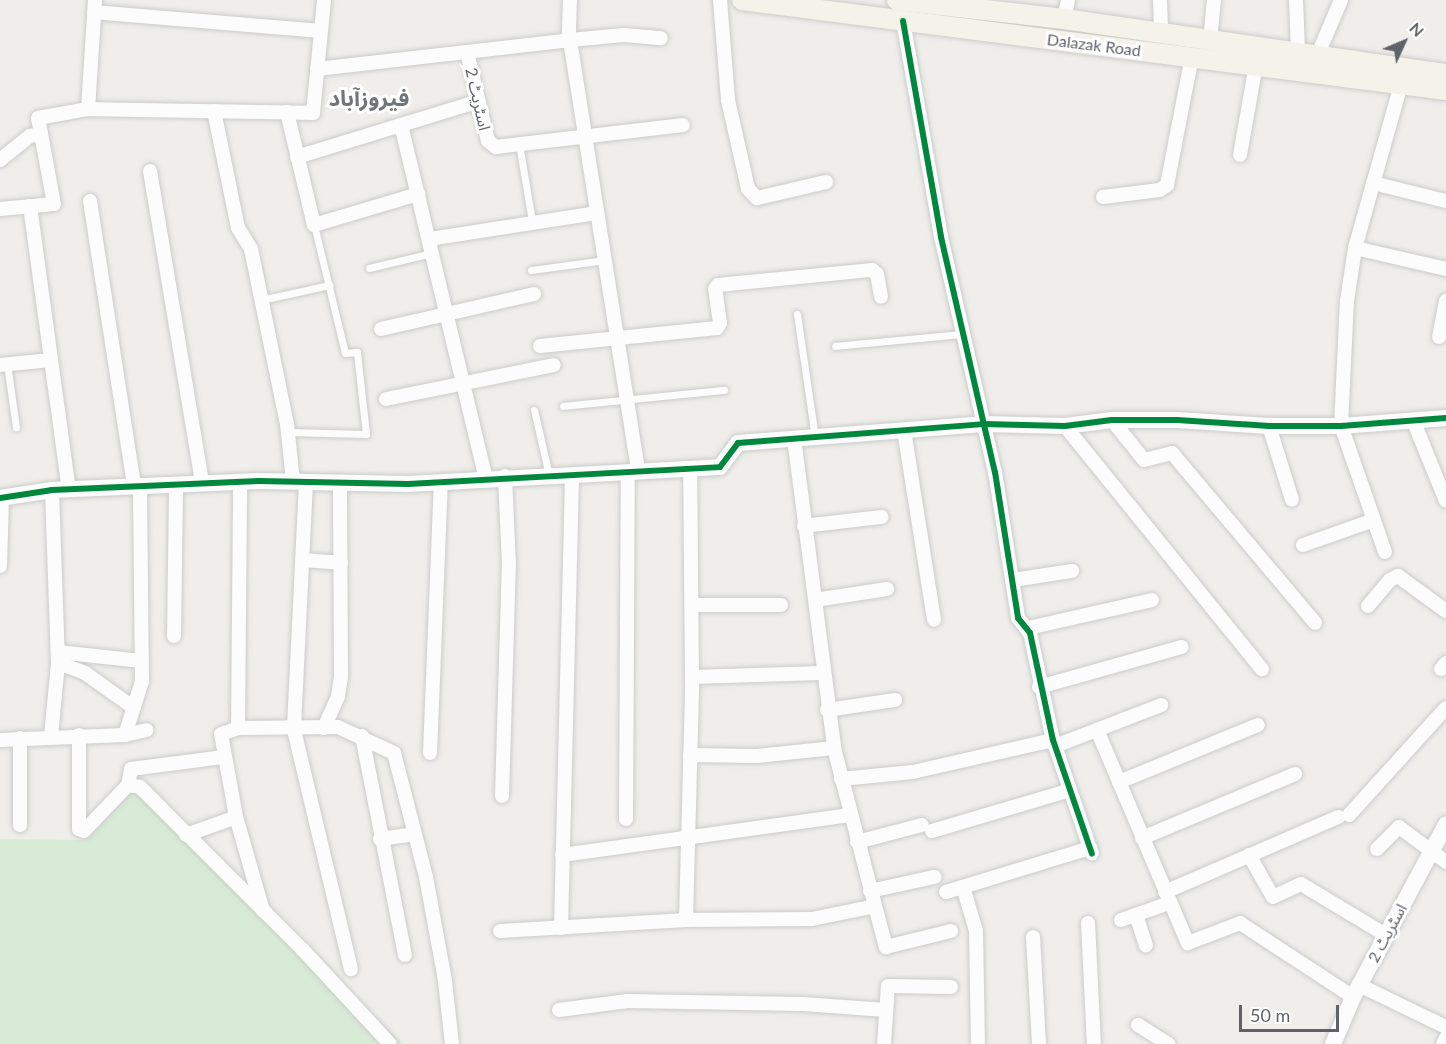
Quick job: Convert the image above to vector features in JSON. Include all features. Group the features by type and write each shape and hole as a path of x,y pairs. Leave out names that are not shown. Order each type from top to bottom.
{"main road":[{"name":"Dalazak Road","path":"742,0 1256,64 1306,57 1401,84 1446,90"},
{"name":"Dalazak Road","path":"897,0 1066,10 1161,33 1306,57 1446,74"}],"street":[{"path":"0,209 54,204 38,118 88,109 313,113 324,0"},
{"path":"570,0 570,40 627,402 633,472 626,819"},
{"path":"720,0 728,100 748,189 757,198 826,182"},
{"path":"1160,0 1161,33"},
{"path":"1210,40 1214,0"},
{"path":"1296,0 1306,57"},
{"path":"1306,57 1341,0"},
{"path":"88,109 95,6 320,31"},
{"path":"903,21 941,237 983,424 1013,580 1018,618 1028,628 1039,687 1054,743 1091,851 946,892"},
{"path":"317,69 624,35 661,38"},
{"name":"اسٹریٹ 2","path":"467,52 491,145 519,144"},
{"path":"1102,197 1161,190 1167,185 1192,56"},
{"path":"1240,155 1256,64"},
{"path":"1385,552 1341,426 1347,301 1355,248 1401,84"},
{"path":"297,157 479,101"},
{"path":"214,111 238,228 251,249 299,482 302,560 294,730 351,969"},
{"path":"287,112 314,225 418,194"},
{"path":"400,125 486,478"},
{"path":"519,144 683,125"},
{"path":"0,160 30,136 41,134"},
{"path":"150,171 202,483"},
{"path":"1373,183 1446,201"},
{"path":"90,201 137,486 142,681 125,735"},
{"path":"30,206 69,489"},
{"path":"431,246 532,221 597,213"},
{"path":"1355,248 1446,269"},
{"path":"540,346 717,328 718,285 872,270 877,274 881,297"},
{"path":"381,328 534,294"},
{"path":"1439,337 1446,301"},
{"path":"4,365 51,360"},
{"path":"386,399 554,365"},
{"path":"0,567 1,498 52,490 240,482 441,481 720,467 738,442 983,424 1065,426 1112,420 1178,420 1269,426 1341,426 1446,418"},
{"path":"1112,420 1144,460 1172,453 1315,623"},
{"path":"1413,420 1446,501"},
{"path":"1065,426 1262,669"},
{"path":"1269,426 1292,500"},
{"path":"904,430 934,620"},
{"path":"794,438 827,710 841,779 886,946 951,931"},
{"path":"686,920 692,677 690,468"},
{"path":"561,928 572,475"},
{"path":"502,796 509,565 505,476"},
{"path":"430,753 441,481"},
{"path":"238,728 240,482"},
{"path":"324,728 338,696 341,677 340,482"},
{"path":"174,636 176,484"},
{"path":"51,736 58,657 52,490"},
{"path":"804,526 881,517"},
{"path":"1303,545 1374,520"},
{"path":"302,560 341,563"},
{"path":"1013,580 1072,571"},
{"path":"1368,606 1390,580 1398,576 1446,611"},
{"path":"815,600 886,589"},
{"path":"1028,628 1152,600"},
{"path":"692,605 781,605"},
{"path":"1039,687 1181,647"},
{"path":"58,657 142,661"},
{"path":"58,657 134,708"},
{"path":"692,677 821,673"},
{"path":"827,710 895,700"},
{"path":"841,779 913,772 1054,743 1096,730 1161,705"},
{"path":"1121,920 1136,915 1249,855 1344,816 1446,708"},
{"path":"1119,782 1258,725"},
{"path":"263,911 236,817 221,734 238,728 294,730 338,727 362,736 393,753 414,834 445,981 452,1044"},
{"path":"0,740 51,736 125,735 146,730"},
{"path":"1096,730 1188,943 1240,923 1356,991 1446,1027"},
{"path":"79,735 79,829 84,831 128,785 131,769 224,757"},
{"path":"362,736 380,839 405,955"},
{"path":"20,738 20,825"},
{"path":"690,755 758,756 834,748"},
{"path":"1142,838 1295,774"},
{"path":"128,785 140,787 390,1044"},
{"path":"857,842 927,828 1070,790"},
{"path":"562,855 850,815"},
{"path":"186,834 236,817"},
{"name":"اسٹریٹ 2","path":"1333,1044 1356,991 1446,824"},
{"path":"1377,849 1399,827 1446,862"},
{"path":"380,839 414,834"},
{"path":"1249,855 1273,897 1301,884 1386,935"},
{"path":"870,891 934,877"},
{"path":"963,887 976,932 978,1044"},
{"path":"500,931 686,920 812,918 875,906"},
{"path":"1136,915 1146,945"},
{"path":"1088,923 1094,1044"},
{"path":"1033,937 1039,1044"},
{"path":"884,1044 888,986 951,987"},
{"path":"559,1011 627,1001 802,1004 886,1010"},
{"path":"1138,1025 1169,1044"},
{"path":"1443,1044 1446,1038"}],"lane":[{"path":"519,144 532,221"},
{"path":"288,432 366,434 357,352 345,353 314,225"},
{"path":"369,268 431,246"},
{"path":"531,270 605,260"},
{"path":"261,300 329,285"},
{"path":"797,314 815,436"},
{"path":"835,346 963,334"},
{"path":"4,365 16,427"},
{"path":"563,406 627,402 724,390"},
{"path":"534,410 549,475"}],"green space":[{"path":"133,783 403,1044 0,1044 0,839 85,840"}],"cycle path":[{"path":"903,21 941,237 995,472 1018,618 1030,633 1053,740 1092,854"},
{"path":"0,498 52,490 259,481 408,484 720,467 738,443 983,424 1065,426 1112,420 1177,420 1269,426 1341,426 1446,418"}],"district":[{"name":"فیروزآباد","path":"369,98"}]}
